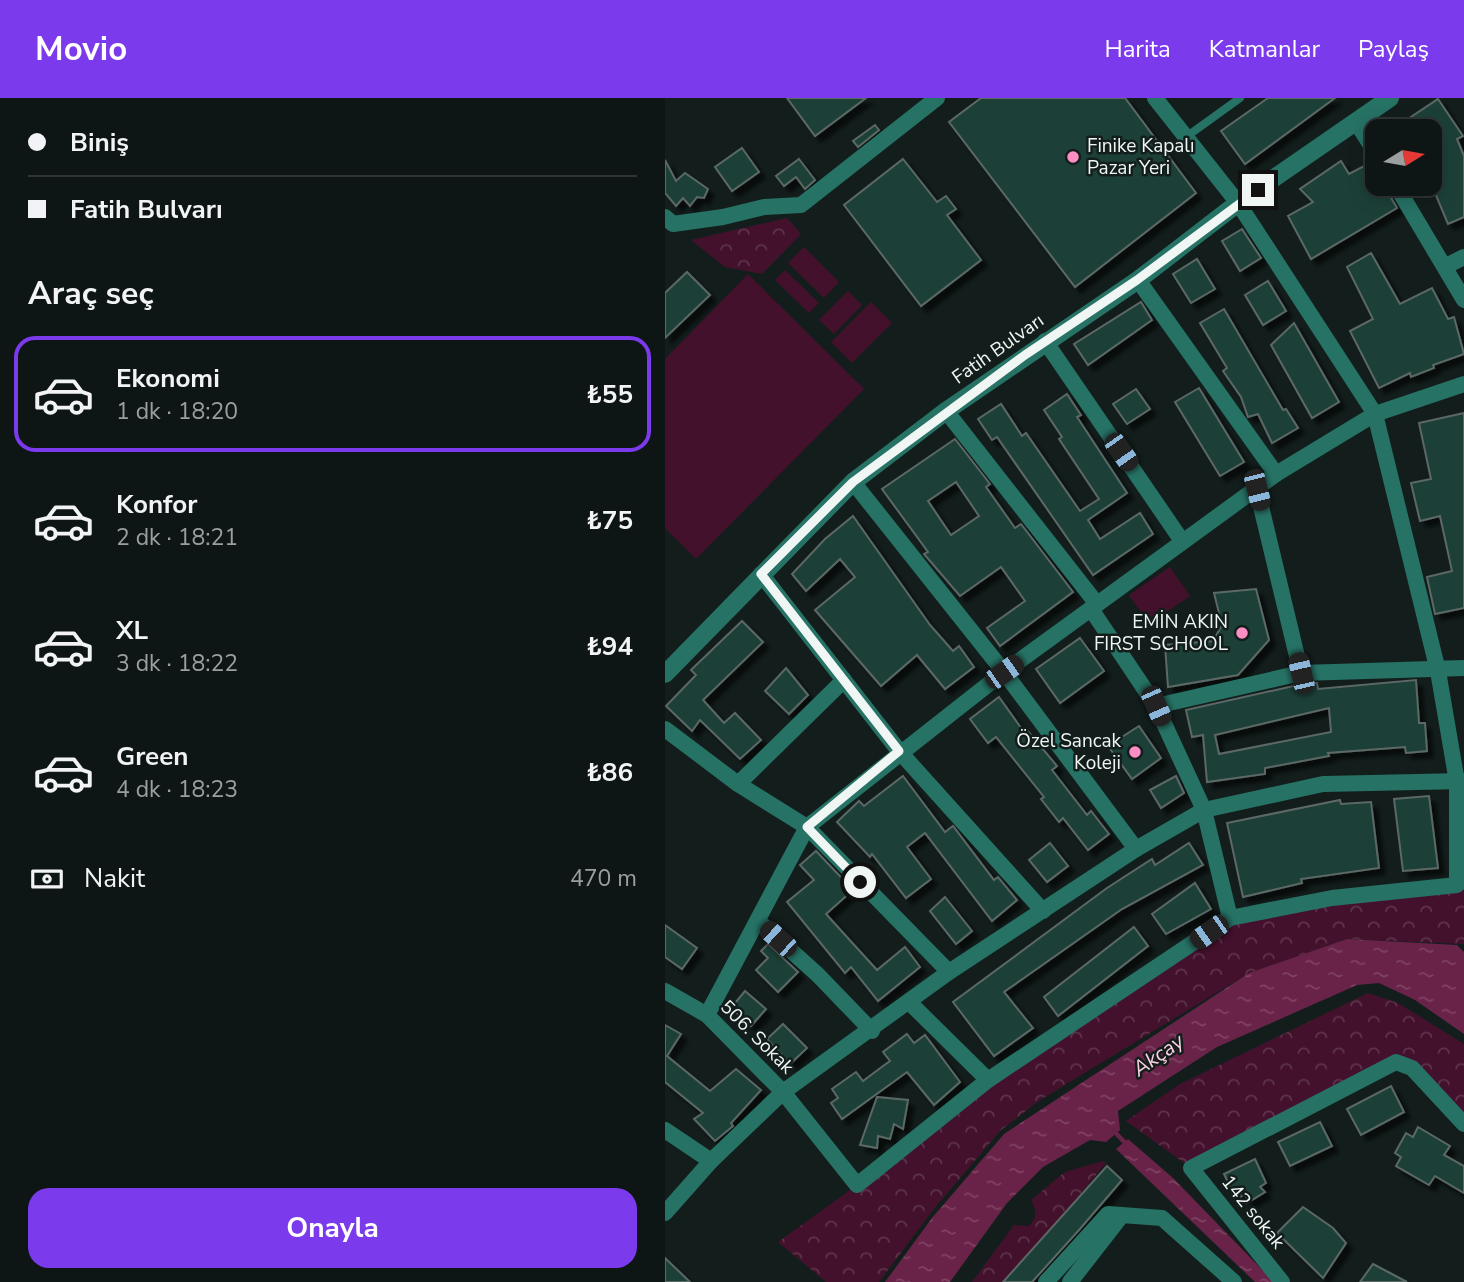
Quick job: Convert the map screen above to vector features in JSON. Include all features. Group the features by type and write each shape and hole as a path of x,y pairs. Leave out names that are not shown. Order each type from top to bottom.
{"street":[{"path":"668,224 764,206 801,205 937,98"},
{"path":"909,1002 988,1080 1230,918 1332,898 1460,885 1461,782 1437,670 1375,414 1238,203 1155,98"},
{"name":"Fatih Bulvarı","path":"665,674 853,482 946,411 1137,280 1238,203 1391,98"},
{"path":"1356,122 1365,136"},
{"path":"1402,196 1464,300"},
{"path":"1446,266 1464,257"},
{"path":"1137,280 1276,474"},
{"path":"1045,341 1182,541"},
{"path":"707,1014 807,827 899,751 1276,474 1375,414 1464,384"},
{"path":"946,411 1094,606 1156,706 1204,810 1230,918"},
{"path":"853,482 1004,672 1136,849"},
{"path":"1257,490 1301,673"},
{"path":"761,574 899,751 1043,911"},
{"path":"1156,706 1301,673 1464,668"},
{"path":"738,784 843,680"},
{"path":"665,729 738,784 807,827 949,972"},
{"path":"665,1213 711,1161 783,1092 872,1031 949,972 1136,849 1204,810 1323,784 1461,782"},
{"path":"758,921 818,975 872,1031"},
{"name":"506. Sokak","path":"665,991 707,1014 783,1092 857,1185 988,1080"},
{"name":"142 sokak","path":"1282,1282 1191,1168 1396,1062 1412,1068 1464,1124"},
{"path":"665,1130 711,1161"},
{"path":"1046,1282 1108,1214 1162,1218 1234,1282"},
{"path":"1070,1282 1122,1215"}],"lane":[{"path":"1186,138 1240,98"}],"green space":[{"path":"787,218 801,234 762,274 725,267 691,240"},
{"path":"804,247 839,282 824,298 788,263"},
{"path":"785,270 819,303 809,313 775,280"},
{"path":"748,274 864,389 696,559 665,528 665,359"},
{"path":"848,291 862,305 834,334 819,320"},
{"path":"871,302 892,323 852,363 831,342"},
{"path":"1170,567 1190,596 1149,624 1129,595"},
{"path":"1464,885 1464,944 1347,939 1249,973 1040,1100 1000,1131 933,1210 879,1282 826,1282 778,1242 857,1185 988,1080 1230,918"},
{"path":"1368,993 1398,1003 1464,1044 1464,1125 1395,1062 1191,1168 1126,1121 1180,1084"},
{"path":"1103,1161 1106,1163 1006,1282 972,1282 1014,1225 1029,1226 1032,1223 1035,1214 1031,1200 1065,1172"}],"water":[{"name":"Akçay","path":"1347,939 1457,945 1464,952 1464,1034 1415,1000 1379,983 1357,985 1217,1047 1118,1111 1120,1130 1106,1142 1090,1140 1043,1167 1007,1203 950,1282 885,1282 932,1218 1004,1134 1249,973"},
{"path":"1128,1139 1173,1178 1274,1282 1255,1282 1116,1149"}],"building":[{"path":"787,98 866,98 815,136"},
{"name":"Finike Kapalı Pazar Yeri","path":"981,98 1125,98 1196,193 1075,287 949,122"},
{"path":"1268,98 1335,98 1245,164 1221,131"},
{"path":"1438,99 1463,136 1457,139 1464,156 1464,217 1448,224 1436,196 1442,196 1442,119 1408,119"},
{"path":"875,125 879,130 858,147 853,141"},
{"path":"742,148 759,172 732,191 715,167"},
{"path":"799,159 815,180 805,189 796,177 784,186 776,176"},
{"path":"903,159 937,202 946,196 956,209 947,215 981,260 921,306 844,205"},
{"path":"665,160 676,181 685,173 708,189 704,198 697,197 690,206 683,198 676,206 665,193"},
{"path":"1341,161 1349,174 1365,166 1365,196 1390,196 1397,208 1311,259 1288,216 1313,202 1300,189"},
{"path":"1242,229 1261,258 1240,271 1222,241"},
{"path":"1371,253 1400,304 1432,288 1448,319 1454,317 1464,354 1433,365 1434,368 1411,377 1410,373 1379,388 1350,331 1373,319 1347,267"},
{"path":"1197,259 1215,289 1191,303 1173,274"},
{"path":"687,272 710,295 665,338 665,293"},
{"path":"1268,281 1286,311 1263,325 1245,295"},
{"path":"1141,302 1152,320 1088,365 1074,344"},
{"path":"1224,309 1283,410 1286,409 1298,428 1272,443 1258,414 1248,417 1241,397 1223,371 1227,368 1200,323"},
{"path":"1294,323 1339,402 1312,418 1271,345"},
{"path":"1199,388 1244,462 1220,476 1175,402"},
{"path":"1136,389 1150,409 1127,424 1113,404"},
{"path":"1067,394 1081,415 1077,417 1127,493 1088,520 1100,539 1140,513 1153,534 1093,575 997,437 992,440 978,419 1001,404 1022,436 1026,433 1080,511 1099,499 1059,439 1062,437 1044,410"},
{"path":"1464,413 1464,608 1435,614 1427,577 1452,571 1440,516 1420,521 1411,483 1431,479 1419,423"},
{"path":"955,439 990,484 986,487 1015,528 1021,524 1073,592 1000,646 987,628 1025,601 1001,567 960,596 924,554 928,552 882,489","holes":["956,482 979,516 951,535 928,501"]},
{"path":"853,516 930,625 953,651 959,646 974,667 945,689 917,655 881,686 815,610 855,577 840,559 806,591 792,574 825,539"},
{"name":"EMİN AKIN FIRST SCHOOL","path":"1256,589 1269,640 1238,675 1168,687 1165,645 1213,641 1222,625 1214,593"},
{"path":"742,621 763,642 703,700 724,723 735,713 761,740 740,759 700,720 692,731 666,706 696,675 691,670"},
{"path":"1080,638 1104,671 1060,703 1036,669"},
{"path":"786,668 808,695 789,714 765,691"},
{"path":"1416,680 1419,723 1425,723 1427,751 1406,753 1405,747 1328,753 1329,756 1265,768 1265,774 1207,782 1203,735 1192,737 1186,710 1307,683 1317,683 1318,689","holes":["1329,708 1331,732 1219,754 1215,735"]},
{"path":"999,697 1024,732 1027,730 1057,766 1052,770 1087,815 1091,811 1109,834 1088,850 1063,818 1059,822 1041,799 1044,797 996,737 988,743 970,719"},
{"name":"Özel Sancak Koleji","path":"1139,726 1161,758 1132,779 1108,746"},
{"path":"903,776 945,832 953,826 994,880 998,877 1017,900 992,921 925,833 907,847 931,879 906,898 872,854 870,857 837,822 859,801 864,806"},
{"path":"1176,776 1184,793 1161,808 1150,790"},
{"path":"1429,796 1438,868 1403,871 1394,799"},
{"path":"1340,800 1341,804 1371,802 1379,868 1301,879 1302,883 1243,897 1227,823"},
{"path":"1050,843 1068,866 1047,882 1029,860"},
{"path":"1189,843 1203,865 1122,909 1004,992 1033,1028 994,1056 953,1002 1107,888 1152,859 1155,865"},
{"path":"816,851 853,890 826,914 877,970 905,947 920,967 878,1001 851,967 845,973 787,902 814,880 800,865"},
{"path":"1195,883 1211,909 1166,934 1152,914"},
{"path":"945,897 972,931 956,944 930,911"},
{"path":"665,925 697,948 682,969 665,957"},
{"path":"1134,927 1148,946 1058,1016 1044,997"},
{"path":"768,944 798,972 778,992 756,970 768,958 761,951"},
{"path":"745,991 766,1009 751,1026 731,1008"},
{"path":"783,1024 807,1048 790,1064 767,1039"},
{"path":"665,1025 681,1034 667,1056 710,1091 736,1069 761,1090 731,1123 733,1126 715,1141 694,1119 703,1113 665,1082"},
{"path":"907,1034 914,1043 925,1035 960,1082 934,1105 907,1072 842,1119 831,1103 838,1098 832,1089 856,1072 863,1081 890,1061 883,1052"},
{"path":"1391,1086 1404,1112 1361,1135 1347,1109"},
{"path":"877,1097 908,1100 903,1129 894,1124 890,1139 878,1136 877,1148 860,1145"},
{"path":"1320,1122 1332,1146 1290,1166 1278,1142"},
{"path":"1418,1127 1450,1146 1444,1155 1464,1166 1464,1193 1435,1176 1429,1185 1396,1166 1401,1157 1395,1153 1406,1133 1413,1137"},
{"path":"1255,1159 1266,1183 1260,1187 1265,1192 1247,1203 1246,1194 1236,1199 1224,1174"},
{"path":"1107,1166 1122,1180 1079,1230 1032,1282 1003,1282"},
{"path":"1303,1207 1333,1228 1346,1243 1323,1278 1277,1233"},
{"path":"665,1258 690,1282 665,1282"},
{"path":"1373,1264 1407,1282 1360,1282"}],"waterway":[{"path":"1114,1131 1127,1145"}],"place":[{"name":"Finike Kapalı Pazar Yeri","path":"1073,157"},
{"name":"EMİN AKIN FIRST SCHOOL","path":"1242,633"},
{"name":"Özel Sancak Koleji","path":"1135,752"}],"route":[{"path":"860,882 807,827 899,751 761,574 853,482 946,411 1137,280 1258,190"}]}
